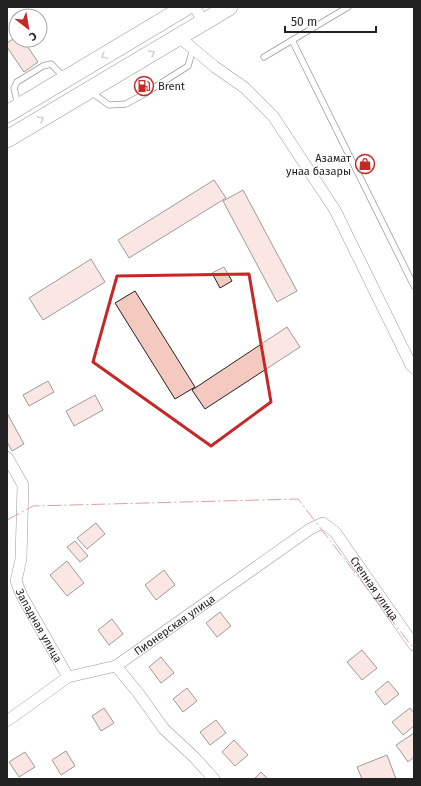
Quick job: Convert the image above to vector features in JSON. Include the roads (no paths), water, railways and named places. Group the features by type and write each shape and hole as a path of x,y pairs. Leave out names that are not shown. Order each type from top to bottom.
{"main road":[{"path":"13,111 186,7"},
{"path":"7,139 229,7"},
{"path":"66,79 83,94"}],"street":[{"path":"195,7 203,22"},
{"path":"179,37 215,67 245,88 273,116 335,210 411,365 414,368"},
{"name":"Западная улица","path":"7,457 23,485 21,559 16,581 22,596 68,677"},
{"name":"Пионерская улица","path":"7,721 68,677 116,666 322,522 335,532"},
{"name":"Степная улица","path":"335,532 414,645"},
{"path":"116,666 139,694 164,730 194,757 214,779"}],"lane":[{"path":"264,57 348,7"},
{"path":"292,40 414,286"},
{"path":"83,94 109,105 126,104 188,66 193,48"},
{"path":"13,111 14,88 17,82 43,66 51,64 66,79"}],"place":[{"name":"Brent","path":"144,86"},
{"name":"Азамат унаа базары","path":"365,164"}]}
